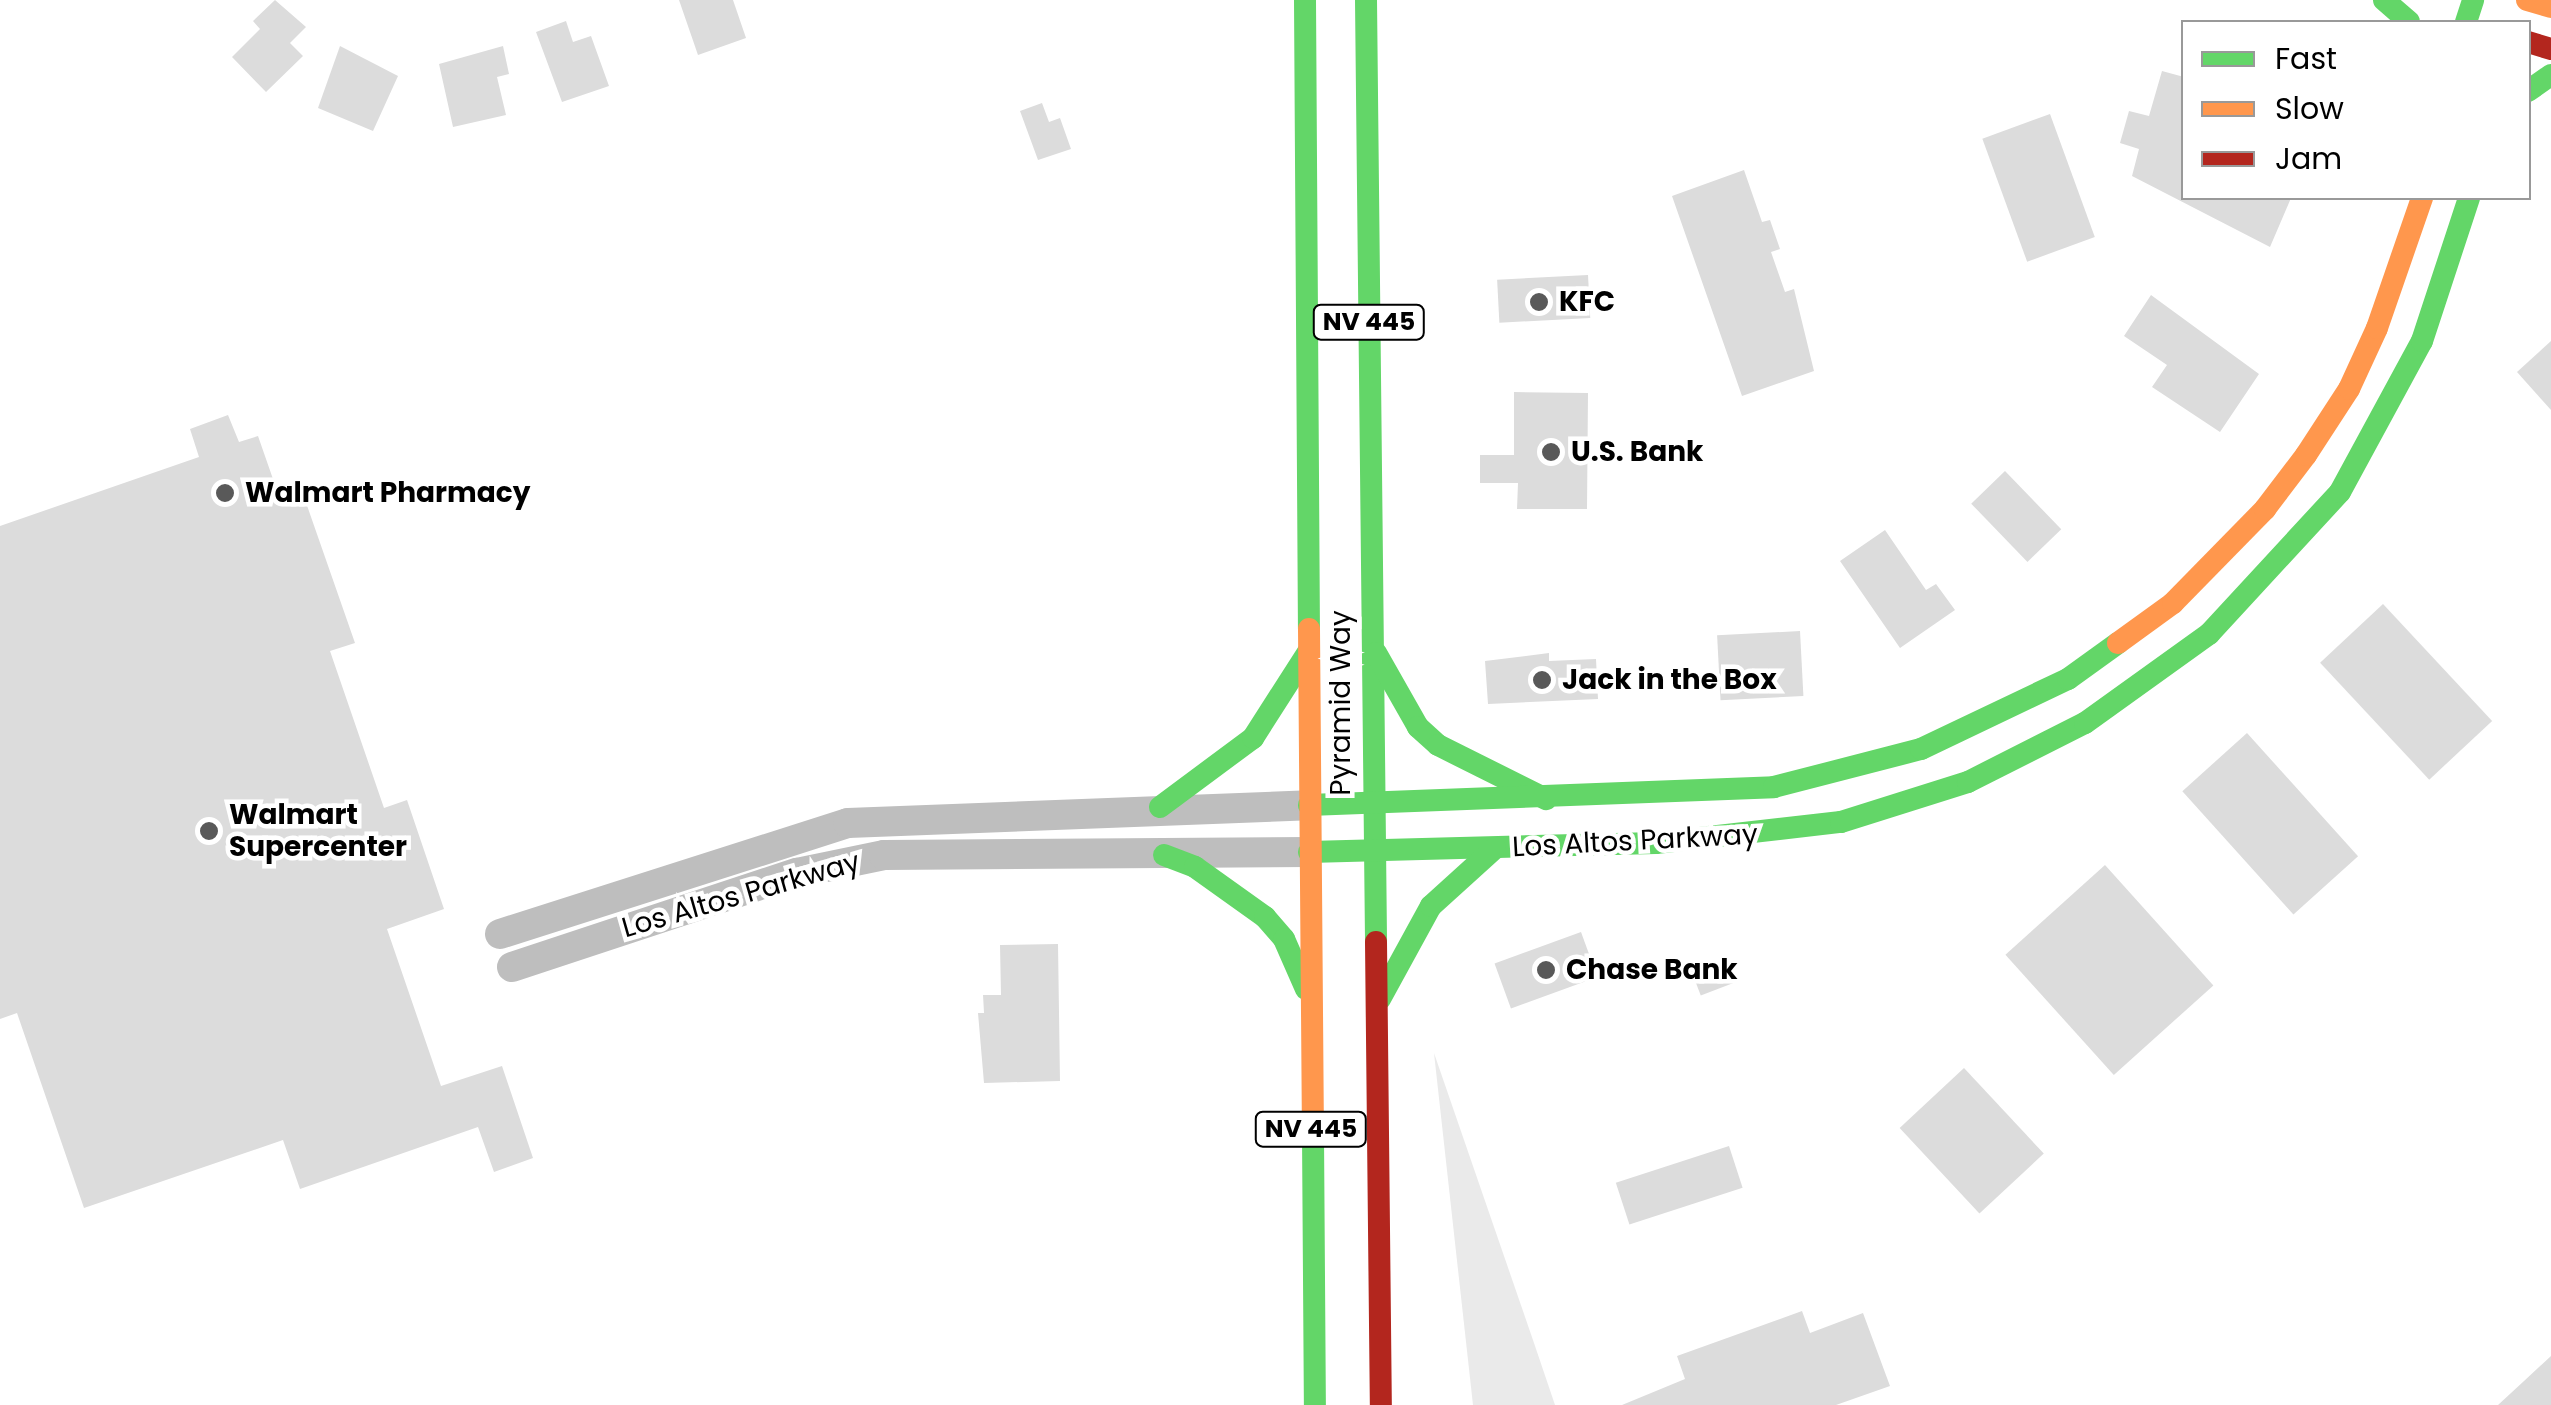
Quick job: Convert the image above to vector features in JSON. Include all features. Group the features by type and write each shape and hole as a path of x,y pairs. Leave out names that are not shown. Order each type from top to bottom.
{"main road":[{"name":"Pyramid Way","path":"1305,0 1315,1405"},
{"name":"Pyramid Way","path":"1366,0 1372,851 1382,1405"},
{"path":"2384,0 2407,20"},
{"path":"2525,0 2551,6"},
{"name":"Los Altos Parkway","path":"1308,805 1546,799 1774,787 1921,748 2068,679 2125,642 2199,578 2265,509 2349,389 2400,276 2421,200"},
{"name":"Los Altos Parkway","path":"1309,852 1495,848 1760,835 1901,806 1991,772 2085,723 2209,634 2340,492 2379,428 2442,289 2468,200"},
{"path":"2209,634 2223,588 2333,455 2347,428 2349,389"},
{"path":"1991,772 2033,729 2173,636 2194,614 2199,578"},
{"path":"1372,644 1408,711 1438,745 1546,799"},
{"path":"1160,807 1253,738 1308,652"},
{"path":"1377,1006 1431,906 1495,848"},
{"path":"1164,856 1196,867 1265,916 1291,952 1312,1005"}],"street":[{"name":"Los Altos Parkway","path":"500,934 848,822 1160,807 1308,805"},
{"name":"Los Altos Parkway","path":"512,967 842,862 946,850 1164,856 1309,852"}],"shaded area":[{"path":"1434,1053 1534,1343 1555,1405 1473,1405"}],"building":[{"path":"275,0 306,27 290,43 303,56 266,92 232,57 260,29 253,21"},
{"path":"679,0 733,0 746,38 698,55"},
{"path":"566,21 573,42 591,36 609,86 562,102 536,32"},
{"path":"340,46 398,76 373,131 318,108"},
{"path":"503,46 509,74 497,77 506,115 453,127 439,64"},
{"path":"2162,71 2181,76 2181,200 2290,200 2270,247 2132,176 2139,149 2120,143 2129,111 2149,116"},
{"path":"1042,103 1049,122 1060,118 1071,149 1038,160 1020,111"},
{"path":"2050,114 2095,237 2027,262 1982,139"},
{"path":"1744,170 1762,222 1770,220 1780,249 1771,252 1785,292 1794,289 1814,371 1742,396 1672,196"},
{"name":"KFC","path":"1588,275 1590,318 1499,323 1497,280"},
{"path":"2151,295 2259,374 2220,432 2152,387 2167,365 2124,336"},
{"path":"2551,341 2551,410 2517,372"},
{"name":"U.S. Bank","path":"1514,392 1588,393 1587,509 1517,509 1518,483 1480,483 1480,455 1514,455"},
{"name":"Walmart Supercenter","path":"228,415 239,442 258,436 281,502 303,494 355,643 330,651 384,808 407,800 444,909 387,929 441,1086 502,1066 533,1158 494,1172 478,1127 300,1189 283,1140 84,1208 17,1013 0,1019 0,526 199,457 190,429"},
{"path":"2005,471 2061,529 2027,562 1971,504"},
{"path":"1885,530 1926,590 1936,584 1955,610 1900,648 1840,561"},
{"path":"2383,604 2492,721 2429,780 2320,663"},
{"path":"1800,631 1803,696 1721,700 1717,635"},
{"name":"Jack in the Box","path":"1549,653 1549,661 1596,659 1598,699 1488,704 1485,661"},
{"path":"2247,733 2358,856 2293,915 2182,791"},
{"path":"2105,865 2213,985 2114,1075 2005,955"},
{"name":"Chase Bank","path":"1581,932 1597,977 1511,1009 1495,963"},
{"path":"1058,944 1060,1081 984,1083 978,1013 984,1013 983,995 1001,995 1000,945"},
{"path":"1726,958 1735,982 1701,996 1691,971"},
{"path":"1964,1068 2044,1154 1979,1214 1900,1128"},
{"path":"1729,1146 1743,1188 1629,1225 1616,1183"},
{"path":"1802,1311 1810,1333 1863,1313 1890,1386 1836,1405 1622,1405 1685,1379 1677,1356"},
{"path":"2551,1356 2551,1405 2498,1405 2524,1381"}],"traffic: fast":[{"path":"1305,0 1309,629"},
{"path":"1366,0 1376,942"},
{"path":"2384,0 2407,20"},
{"path":"2467,20 2473,0"},
{"path":"2531,89 2551,75"},
{"path":"1309,852 1656,843 1841,822 1968,782 2085,723 2209,634 2340,492 2422,341 2468,200"},
{"path":"1309,805 1774,787 1921,749 2068,679 2118,643"},
{"path":"1160,807 1253,738 1308,652"},
{"path":"1376,653 1418,727 1438,745 1546,799"},
{"path":"1380,999 1431,906 1495,848"},
{"path":"1164,855 1195,867 1265,917 1284,939 1306,989"},
{"path":"1313,1135 1315,1405"}],"traffic: slow":[{"path":"2527,0 2551,7"},
{"path":"2118,643 2173,603 2265,509 2306,455 2349,389 2377,328 2421,200"},
{"path":"1309,629 1313,1135"}],"traffic: jam":[{"path":"2531,43 2551,49"},
{"path":"1376,942 1381,1405"}],"place":[{"name":"KFC","path":"1539,302"},
{"name":"U.S. Bank","path":"1551,452"},
{"name":"Walmart Pharmacy","path":"225,493"},
{"name":"Jack in the Box","path":"1542,680"},
{"name":"Walmart Supercenter","path":"209,831"},
{"name":"Chase Bank","path":"1546,970"}]}
